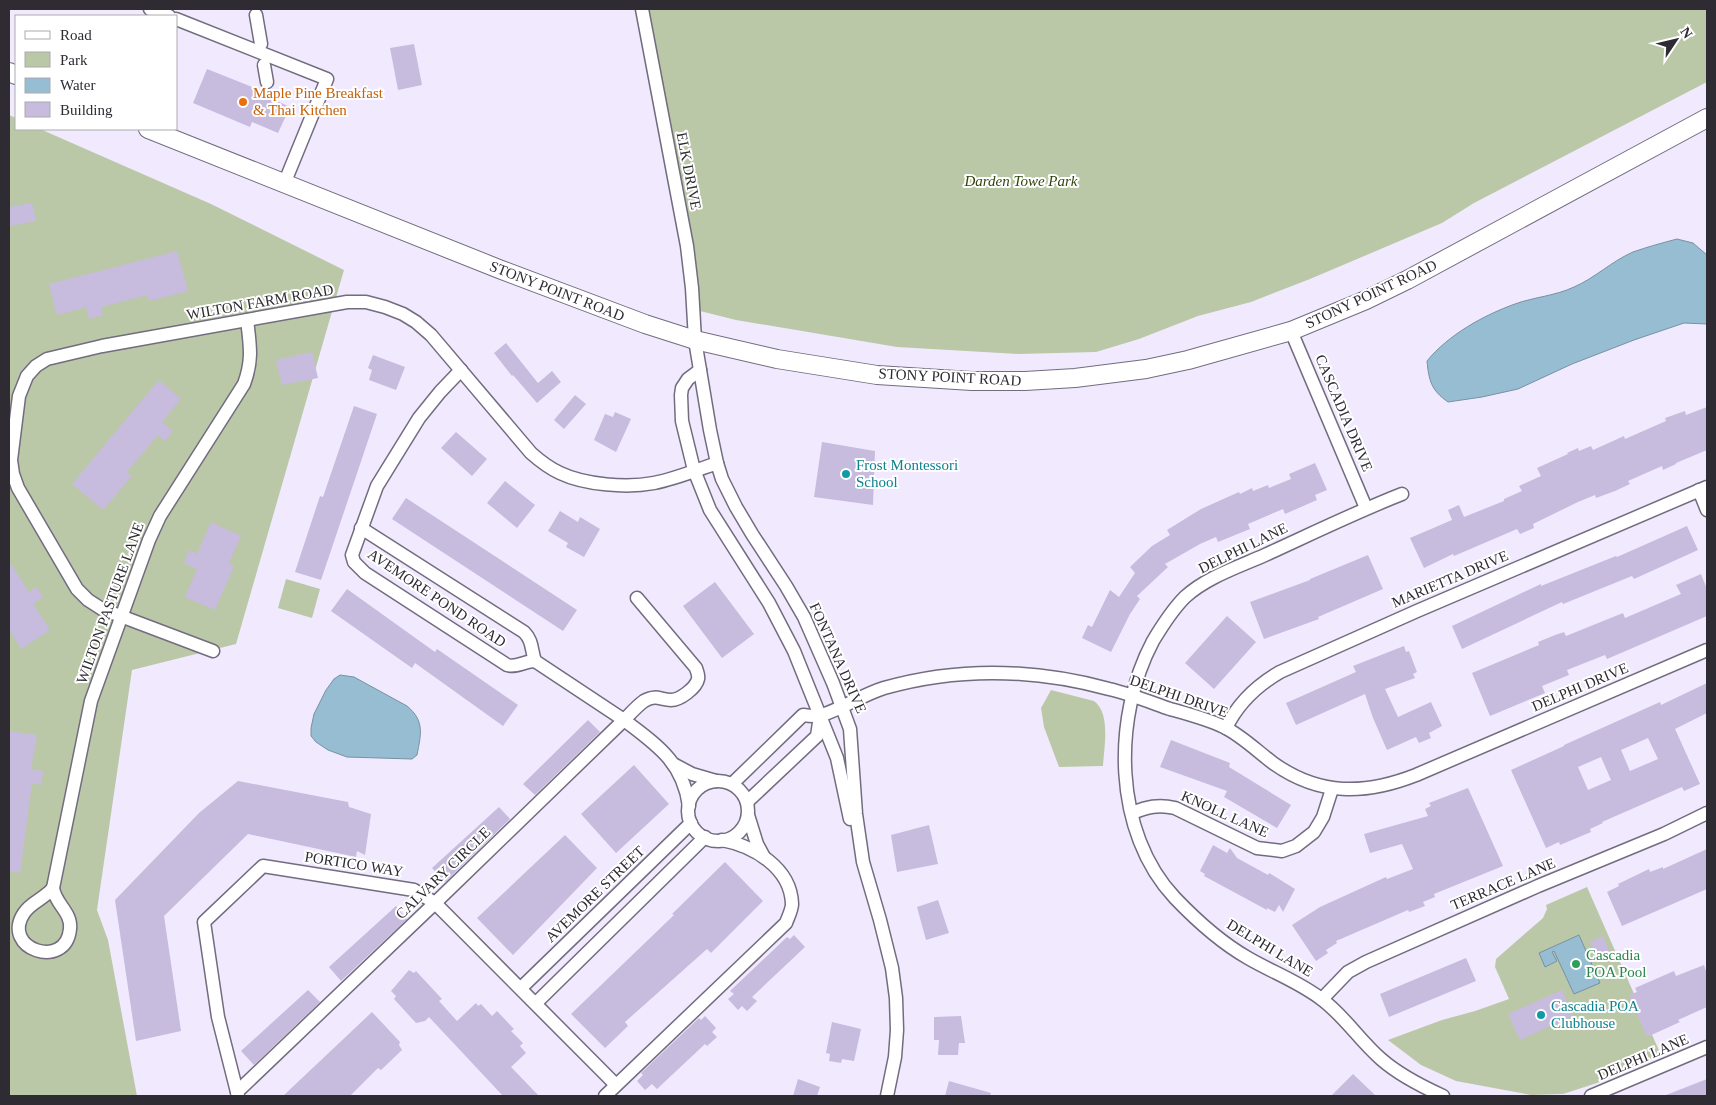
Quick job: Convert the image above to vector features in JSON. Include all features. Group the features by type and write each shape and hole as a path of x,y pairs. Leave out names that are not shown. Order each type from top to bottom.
{"main road":[{"name":"STONY POINT ROAD","path":"150,130 499,270 645,324 695,340 777,358 876,375 923,379 1025,381 1075,378 1146,369 1188,360 1291,331 1366,300 1407,280 1707,118"}],"street":[{"path":"150,9 166,15"},
{"name":"ELK DRIVE","path":"642,9 687,246 695,340 700,370"},
{"path":"256,16 261,44"},
{"path":"178,20 327,79 284,184"},
{"path":"264,65 267,82"},
{"name":"WILTON FARM ROAD","path":"213,651 102,609 88,600 77,589 18,488 11,460 21,388 31,371 47,359 102,346 347,302 366,302 403,314 431,335 531,454 561,474 601,484 631,485 655,483 717,463"},
{"name":"WILTON PASTURE LANE","path":"52,888 91,701 149,540 160,516 244,384 250,369 252,353 247,320"},
{"name":"CASCADIA DRIVE","path":"1291,331 1366,508"},
{"name":"AVEMORE POND ROAD","path":"361,528 524,632 532,642 535,661 528,661 512,667 507,665 365,573 354,562 352,555 361,528 377,486 406,438 440,392 461,370"},
{"path":"700,370 688,379 682,388 681,395 682,420 694,470 710,510 769,603 790,643 837,758 854,839 862,862"},
{"name":"FONTANA DRIVE","path":"700,370 710,430 722,479 752,534 803,615 820,652 850,729 856,814 862,862 892,968 896,998 897,1030 895,1057 887,1096"},
{"path":"1703,488 1707,510"},
{"name":"MARIETTA DRIVE","path":"1226,728 1233,712 1246,698 1263,683 1280,672 1703,488"},
{"name":"DELPHI LANE","path":"1402,494 1366,508 1212,579 1186,597 1168,617 1145,656 1132,696 1125,738 1125,770 1132,813 1139,837 1152,866 1173,896 1196,919 1228,946 1302,986 1322,999 1340,1015 1382,1060 1402,1075 1443,1096"},
{"name":"CALVARY CIRCLE","path":"238,1094 644,701 658,697 671,700 679,698 694,686 698,681 696,668 637,598"},
{"name":"DELPHI DRIVE","path":"842,706 867,694 902,684 949,676 990,673 1050,676 1092,684 1206,719 1226,728 1301,780 1332,789 1365,789 1400,782 1707,650"},
{"path":"535,661 624,720 647,738 674,765 692,774 732,784 739,789 747,807 751,827 764,857"},
{"path":"732,784 803,715 820,716 842,706"},
{"path":"674,765 686,792 691,823 701,835 710,840 730,839 744,826 747,807 817,736 820,716"},
{"path":"688,806 695,791 702,785 718,781"},
{"name":"KNOLL LANE","path":"1132,813 1149,806 1158,805 1175,808 1256,848 1282,851 1296,846 1314,832 1323,817 1332,789"},
{"name":"TERRACE LANE","path":"1322,999 1348,972 1366,962 1520,894 1664,834 1707,813"},
{"name":"AVEMORE STREET","path":"521,988 691,823"},
{"path":"536,1003 705,837"},
{"path":"605,1096 786,923 792,905 787,879 764,857 753,850 737,843 722,840"},
{"name":"PORTICO WAY","path":"238,1094 218,1017 204,922 263,866 414,890 435,903 616,1085"},
{"path":"52,888 56,900 66,910 71,928 69,936 55,950 38,952 29,948 23,940 20,931 20,921 23,913 30,905 47,896 52,888"},
{"name":"DELPHI LANE","path":"1591,1096 1707,1047"}],"green space":[{"name":"Darden Towe Park","path":"643,9 1707,9 1707,82 1474,203 1442,223 1251,302 1198,316 1139,339 1096,352 1019,354 897,347 736,320 692,309"},
{"path":"9,115 15,118 15,130 42,130 211,204 344,270 236,644 132,670 97,910 108,940 137,1096 9,1096"},
{"path":"286,579 320,589 312,618 278,608"},
{"path":"1051,690 1094,701 1099,706 1105,722 1103,766 1059,767 1044,727 1041,708"},
{"path":"1587,887 1661,1055 1597,1083 1563,1094 1531,1095 1456,1081 1421,1065 1388,1040 1442,1020 1509,999 1495,967 1496,959 1543,918 1547,909 1546,905"}],"water":[{"path":"1677,239 1693,243 1707,255 1707,324 1684,323 1634,340 1572,364 1518,389 1448,402 1434,389 1430,380 1427,361 1445,343 1467,327 1515,304 1574,287 1633,252"},
{"path":"340,675 354,677 407,706 413,712 417,717 420,728 417,755 412,759 347,757 328,750 316,742 311,736 314,714 326,690 334,679"},
{"name":"Cascadia POA Pool","path":"1579,935 1600,983 1574,994 1554,951 1552,952 1557,961 1545,967 1539,953"}],"building":[{"path":"414,44 422,85 398,90 390,48"},
{"path":"207,69 265,92 264,95 290,107 278,133 252,122 250,127 193,103"},
{"path":"32,203 36,221 9,226 9,207"},
{"path":"177,251 188,291 149,301 147,295 101,307 103,315 89,319 86,307 57,315 49,284"},
{"path":"506,343 538,383 552,371 561,382 537,403 494,353"},
{"path":"312,352 318,378 282,385 276,360"},
{"path":"373,355 405,367 396,390 369,380 372,370 368,368"},
{"path":"159,380 181,399 162,422 173,431 165,441 158,435 127,472 132,476 103,510 72,484"},
{"path":"575,395 586,404 564,429 554,420"},
{"path":"354,406 377,414 321,580 295,572 320,496 323,497"},
{"path":"1707,407 1707,450 1663,470 1662,466 1628,481 1630,484 1615,491 1596,498 1595,495 1578,502 1533,524 1534,528 1520,534 1517,529 1454,556 1453,554 1424,568 1410,538 1452,520 1448,510 1459,505 1464,517 1504,501 1504,499 1522,491 1519,486 1541,476 1537,468 1578,448 1579,451 1591,446 1593,450 1624,436 1625,439 1666,421 1665,418 1685,411 1686,415"},
{"path":"615,412 631,419 616,452 594,440 605,414 613,417"},
{"path":"456,432 487,459 472,476 441,448"},
{"name":"Frost Montessori School","path":"822,442 875,451 873,505 814,497"},
{"path":"1315,463 1327,490 1315,495 1317,500 1285,514 1283,509 1248,524 1250,529 1218,542 1216,537 1165,564 1168,567 1137,596 1140,599 1130,614 1111,652 1082,638 1088,625 1092,627 1110,590 1119,597 1135,573 1130,567 1152,546 1170,535 1167,530 1201,509 1239,492 1240,494 1252,488 1253,491 1268,485 1269,488 1291,479 1289,474"},
{"path":"505,481 535,505 517,528 487,503"},
{"path":"406,498 577,610 563,631 392,519"},
{"path":"560,511 578,522 580,517 600,529 584,557 566,547 568,543 548,531"},
{"path":"211,522 241,536 229,563 234,566 215,610 185,597 197,569 184,563 189,550 197,554"},
{"path":"1687,526 1698,550 1634,579 1632,576 1563,604 1562,602 1462,649 1452,626 1541,584 1541,586 1617,557"},
{"path":"1368,555 1383,589 1318,617 1319,619 1264,639 1250,602 1310,580"},
{"path":"9,561 29,592 36,587 43,597 33,604 50,630 21,649 9,629"},
{"path":"1701,574 1707,589 1707,616 1607,659 1605,655 1567,670 1569,675 1542,686 1545,693 1490,716 1472,673 1539,645 1538,642 1555,635 1564,632 1566,636 1623,613 1625,618 1681,594 1676,585"},
{"path":"715,582 754,634 722,658 683,606"},
{"path":"347,589 435,652 437,649 518,705 503,726 415,663 412,668 331,611"},
{"path":"1227,616 1256,642 1214,689 1185,663"},
{"path":"1404,646 1406,652 1409,651 1417,672 1413,674 1415,678 1385,689 1398,717 1431,702 1442,726 1429,733 1431,738 1419,743 1416,737 1387,750 1365,694 1296,725 1286,703 1356,672 1353,666"},
{"path":"1707,683 1707,713 1675,729 1700,784 1684,791 1682,787 1602,822 1590,829 1591,832 1560,845 1559,842 1546,848 1511,770 1660,702 1661,705","holes":["1648,738 1658,759 1630,771 1621,750","1601,757 1611,780 1588,790 1578,767"]},
{"path":"588,720 600,732 535,795 523,784"},
{"path":"9,731 37,735 31,769 43,771 41,785 32,783 20,873 9,871"},
{"path":"1171,740 1230,763 1229,767 1291,805 1277,828 1224,797 1227,791 1160,767"},
{"path":"634,765 669,804 616,853 581,814"},
{"path":"238,781 348,802 349,807 371,814 365,855 357,851 356,857 248,834 164,916 181,1031 136,1041 115,900 199,813"},
{"path":"1468,788 1503,866 1434,894 1435,897 1423,902 1425,906 1409,912 1408,910 1336,941 1337,943 1326,950 1328,953 1316,961 1292,925 1320,907 1386,877 1387,879 1413,869 1402,844 1370,853 1364,834 1428,816 1425,809 1431,806 1429,803"},
{"path":"499,807 510,819 445,882 432,868"},
{"path":"929,825 938,864 897,872 891,835"},
{"path":"565,835 597,868 513,955 477,918"},
{"path":"1213,845 1227,853 1230,848 1237,858 1268,875 1269,873 1295,889 1283,912 1279,905 1275,912 1267,908 1267,910 1204,876 1205,874 1200,871"},
{"path":"1707,849 1707,889 1622,926 1607,892 1619,886 1618,884 1649,869 1650,872 1663,867 1663,869"},
{"path":"725,862 763,901 711,953 707,949 625,1022 628,1026 605,1048 571,1014 674,915 672,914"},
{"path":"938,900 949,933 926,940 917,907"},
{"path":"396,906 407,919 341,981 329,967"},
{"path":"794,935 805,947 752,997 757,1001 747,1011 742,1006 738,1010 728,999 734,994 730,991 787,937 790,939"},
{"path":"1603,936 1612,957 1599,962 1590,942"},
{"path":"1466,958 1476,981 1389,1017 1380,994"},
{"path":"1704,965 1707,974 1707,1007 1647,1037 1629,995 1637,992 1635,988 1674,971 1676,976"},
{"path":"409,970 414,973 416,971 442,999 439,1001 457,1021 476,1003 478,1006 481,1004 492,1016 497,1011 514,1029 511,1031 523,1043 520,1046 526,1053 511,1067 539,1096 503,1096 429,1017 425,1021 416,1023 394,999 396,996 391,991"},
{"path":"308,990 320,1002 254,1065 241,1051"},
{"name":"Cascadia POA Clubhouse","path":"1562,990 1573,1016 1520,1040 1508,1014"},
{"path":"372,1012 400,1042 399,1045 402,1050 381,1070 378,1068 350,1096 283,1096"},
{"path":"705,1016 716,1028 712,1032 717,1037 707,1046 705,1044 657,1089 652,1084 645,1090 637,1081 643,1075 641,1073 699,1018 701,1020"},
{"path":"961,1016 965,1043 959,1043 958,1055 938,1055 939,1040 934,1040 934,1017"},
{"path":"832,1022 861,1029 854,1061 842,1059 841,1063 829,1061 830,1054 826,1053"},
{"path":"1353,1074 1376,1096 1331,1096"},
{"path":"798,1079 820,1087 817,1096 793,1096"},
{"path":"1707,1079 1707,1096 1666,1095"},
{"path":"949,1081 991,1093 990,1096 945,1096"}],"place":[{"name":"Maple Pine Breakfast & Thai Kitchen","path":"243,102"},
{"name":"Frost Montessori School","path":"846,474"},
{"name":"Cascadia POA Pool","path":"1576,964"},
{"name":"Cascadia POA Clubhouse","path":"1541,1015"}]}
